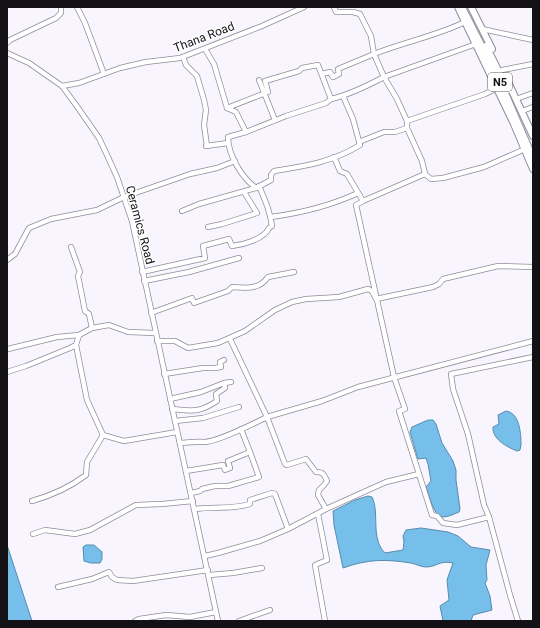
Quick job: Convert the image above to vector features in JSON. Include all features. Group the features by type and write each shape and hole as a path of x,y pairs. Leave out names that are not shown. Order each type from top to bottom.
{"highway":[{"path":"458,7 497,88 533,170"},
{"name":"N5","path":"462,7 502,86 533,158"},
{"path":"472,7 533,136"},
{"name":"N5","path":"472,7 533,148"}],"street":[{"path":"7,43 10,40 56,18 61,13 61,7"},
{"path":"77,7 85,23 104,74"},
{"name":"Thana Road","path":"62,86 79,83 120,68 146,62 173,60 183,57 304,7"},
{"path":"334,7 336,12 353,12 360,14 371,36 374,54 384,77 394,93 406,121 407,128 422,161 425,174 431,179 443,178 484,167 525,149"},
{"path":"322,74 330,72 333,77 340,74 338,69 374,54 444,32 465,22"},
{"path":"482,29 533,40"},
{"path":"142,272 205,258 203,246 229,239 232,246 239,245 267,232 272,226 268,205 257,187 250,184 231,156 228,137 265,126 286,116 343,96 384,77 476,44"},
{"path":"205,49 214,64 227,108 236,112 246,132"},
{"name":"Ceramics Road","path":"7,53 28,63 62,86 99,138 117,177 132,221 218,621"},
{"path":"183,57 186,65 197,76 204,100 206,110 204,125 207,146 228,143"},
{"path":"502,70 533,64"},
{"path":"227,108 268,92 265,81 299,71 302,68 318,65 331,99"},
{"path":"259,80 275,120"},
{"path":"406,121 485,94 497,88"},
{"path":"516,99 533,93"},
{"path":"182,211 212,200 257,187 271,180 271,175 274,171 314,164 342,155 356,148 360,145 353,119 343,96"},
{"path":"522,111 533,107"},
{"path":"359,142 384,132 395,132 407,128"},
{"path":"334,157 340,171 347,174 362,201"},
{"path":"7,260 15,254 29,228 50,219 97,210 124,197 190,174 216,168 235,161"},
{"path":"425,174 356,205 394,377 405,410 399,411 432,515 437,516 443,523 458,525 489,517"},
{"path":"208,227 257,213 244,192"},
{"path":"270,217 322,207 344,200 358,193"},
{"path":"71,247 80,272 78,276 85,311 89,314 92,328"},
{"path":"144,281 189,272 239,258"},
{"path":"376,300 434,287 443,279 498,266 533,266"},
{"path":"151,313 192,298 194,303 228,291 232,287 251,288 265,282 268,277 294,272"},
{"path":"157,340 175,341 188,348 218,343 230,339 245,331 275,310 292,302 306,299 339,297 368,289 372,291 376,300"},
{"path":"7,343 8,349 57,337 79,335 92,328 109,325 128,332 155,333"},
{"path":"79,335 76,345 87,400 103,435 124,441 177,432"},
{"path":"230,339 267,417 285,464 286,465 306,459 316,472 322,472 325,475 327,480 319,490 318,494 326,509"},
{"path":"180,443 200,440 203,442 208,441 241,429 267,417 322,401 358,387 533,341"},
{"path":"7,372 26,366 76,345"},
{"path":"451,374 533,357"},
{"path":"164,374 203,368 221,367 220,362 224,360"},
{"path":"448,364 453,389 468,434 484,505 489,517 518,621"},
{"path":"170,400 231,382"},
{"path":"172,409 195,411 210,406 217,401 216,394 225,388 224,383"},
{"path":"175,421 203,418 239,407"},
{"path":"191,493 200,492 202,489 215,486 228,486 259,477 241,429"},
{"path":"32,501 72,486 86,476 87,462 103,435"},
{"path":"186,471 223,465 225,470 230,468 228,461 250,452"},
{"path":"205,556 260,541 386,482 419,474"},
{"path":"195,509 238,507 250,504 250,500 272,493 275,494 288,529"},
{"path":"33,534 45,530 75,534 83,533 136,505 193,501"},
{"path":"318,514 327,560 315,565 325,621"},
{"path":"209,575 233,574 262,568"},
{"path":"58,587 92,579 109,572 112,577 117,580 133,581 208,570"},
{"path":"239,621 270,610"},
{"path":"135,621 139,619 166,615 190,617 216,612"}],"water":[{"path":"506,411 514,416 519,425 521,445 520,450 517,451 501,442 493,431 493,427 499,424 498,415"},
{"path":"428,420 433,420 436,424 442,443 453,461 456,470 460,509 459,512 443,517 437,513 432,504 426,487 431,481 428,464 426,458 418,459 410,432 412,427"},
{"path":"368,496 372,497 374,503 376,533 380,547 385,553 403,550 403,536 406,530 421,528 448,532 458,536 471,547 490,550 486,565 487,580 485,583 490,596 492,610 473,615 471,621 443,621 440,606 449,600 447,580 453,563 444,562 433,566 422,567 411,563 385,560 369,561 343,568 334,525 333,511 355,500"},
{"path":"7,545 32,621 7,621"},
{"path":"86,545 94,545 102,552 102,559 100,563 84,561 83,547"}]}
